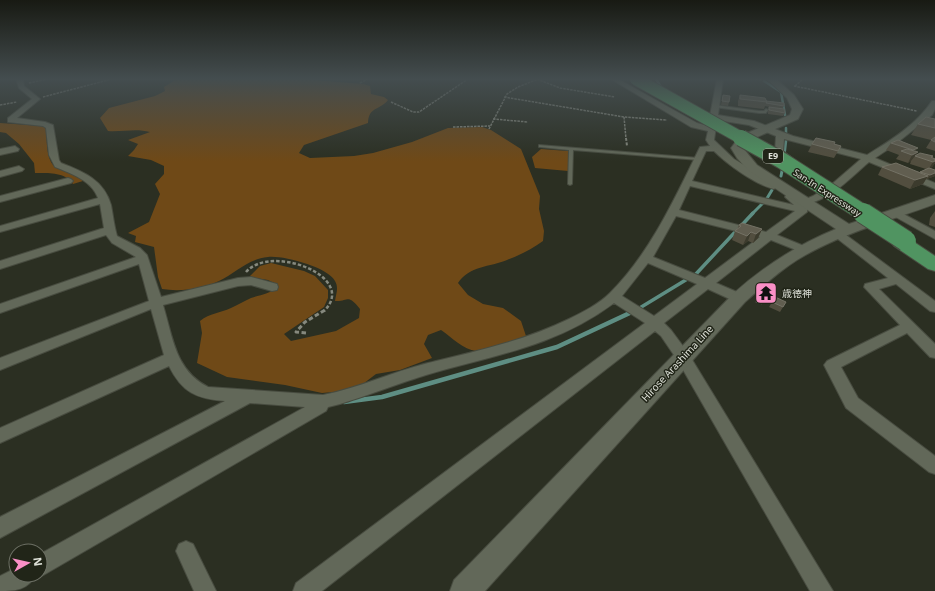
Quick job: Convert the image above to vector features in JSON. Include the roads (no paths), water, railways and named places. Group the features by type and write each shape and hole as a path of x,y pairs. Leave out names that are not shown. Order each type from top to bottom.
{"highway":[{"name":"San-In Expressway","path":"681,107 777,161 935,261"},
{"name":"San-In Expressway","path":"685,107 781,160 903,241 935,265"}],"main road":[{"path":"797,107 796,113 791,119 740,140 737,148 739,154 752,166 804,206 843,232"},
{"name":"Hirose Arashima Line","path":"465,591 739,298 774,268 804,250 843,232 935,199"}],"street":[{"path":"27,107 11,120 45,124 51,128 50,143 55,161 58,165 85,176 99,187 104,199 112,237 133,247 143,258 172,358 181,375 198,390 206,393 322,401 360,393 424,370 510,348 546,336 589,315 614,297 646,258 673,212 700,159 703,149 715,148"},
{"path":"662,107 699,127 711,129"},
{"path":"716,107 710,140 715,148 735,164 778,188 803,207 804,206"},
{"path":"304,591 656,323 804,206 835,186 868,158 932,114"},
{"path":"714,117 739,120 784,135 868,158 935,186"},
{"path":"784,135 780,136 779,152 835,186"},
{"path":"0,152 15,149"},
{"path":"0,174 19,169"},
{"path":"0,199 68,181"},
{"path":"688,183 804,206"},
{"path":"0,229 99,201"},
{"path":"673,212 767,236 804,250"},
{"path":"896,214 913,222 935,236"},
{"path":"0,265 110,230"},
{"path":"843,232 898,280 935,308"},
{"path":"0,309 143,258"},
{"path":"646,258 739,298"},
{"path":"898,280 870,288 935,353"},
{"path":"0,364 155,303 240,281 251,281 272,287"},
{"path":"614,297 656,323 666,333 683,357 822,591"},
{"path":"908,326 832,365 852,402 932,460"},
{"path":"0,436 172,358"},
{"path":"0,528 248,396"},
{"path":"48,561 320,406 322,401"},
{"path":"186,551 204,591"},
{"path":"0,588 9,583"}],"lane":[{"path":"720,107 759,112 765,112 766,110"},
{"path":"540,146 700,159"},
{"path":"570,184 571,149"}],"waterway":[{"path":"784,107 785,115"},
{"path":"786,128 786,134"},
{"path":"784,156 786,139"},
{"path":"781,176 783,166"},
{"path":"766,200 772,190"},
{"path":"753,213 763,203"},
{"path":"740,227 753,213"},
{"path":"695,275 737,230"},
{"path":"638,309 689,278"},
{"path":"344,402 382,397 557,347 634,311"}],"place":[{"name":"歳徳神","path":"766,293"}]}
